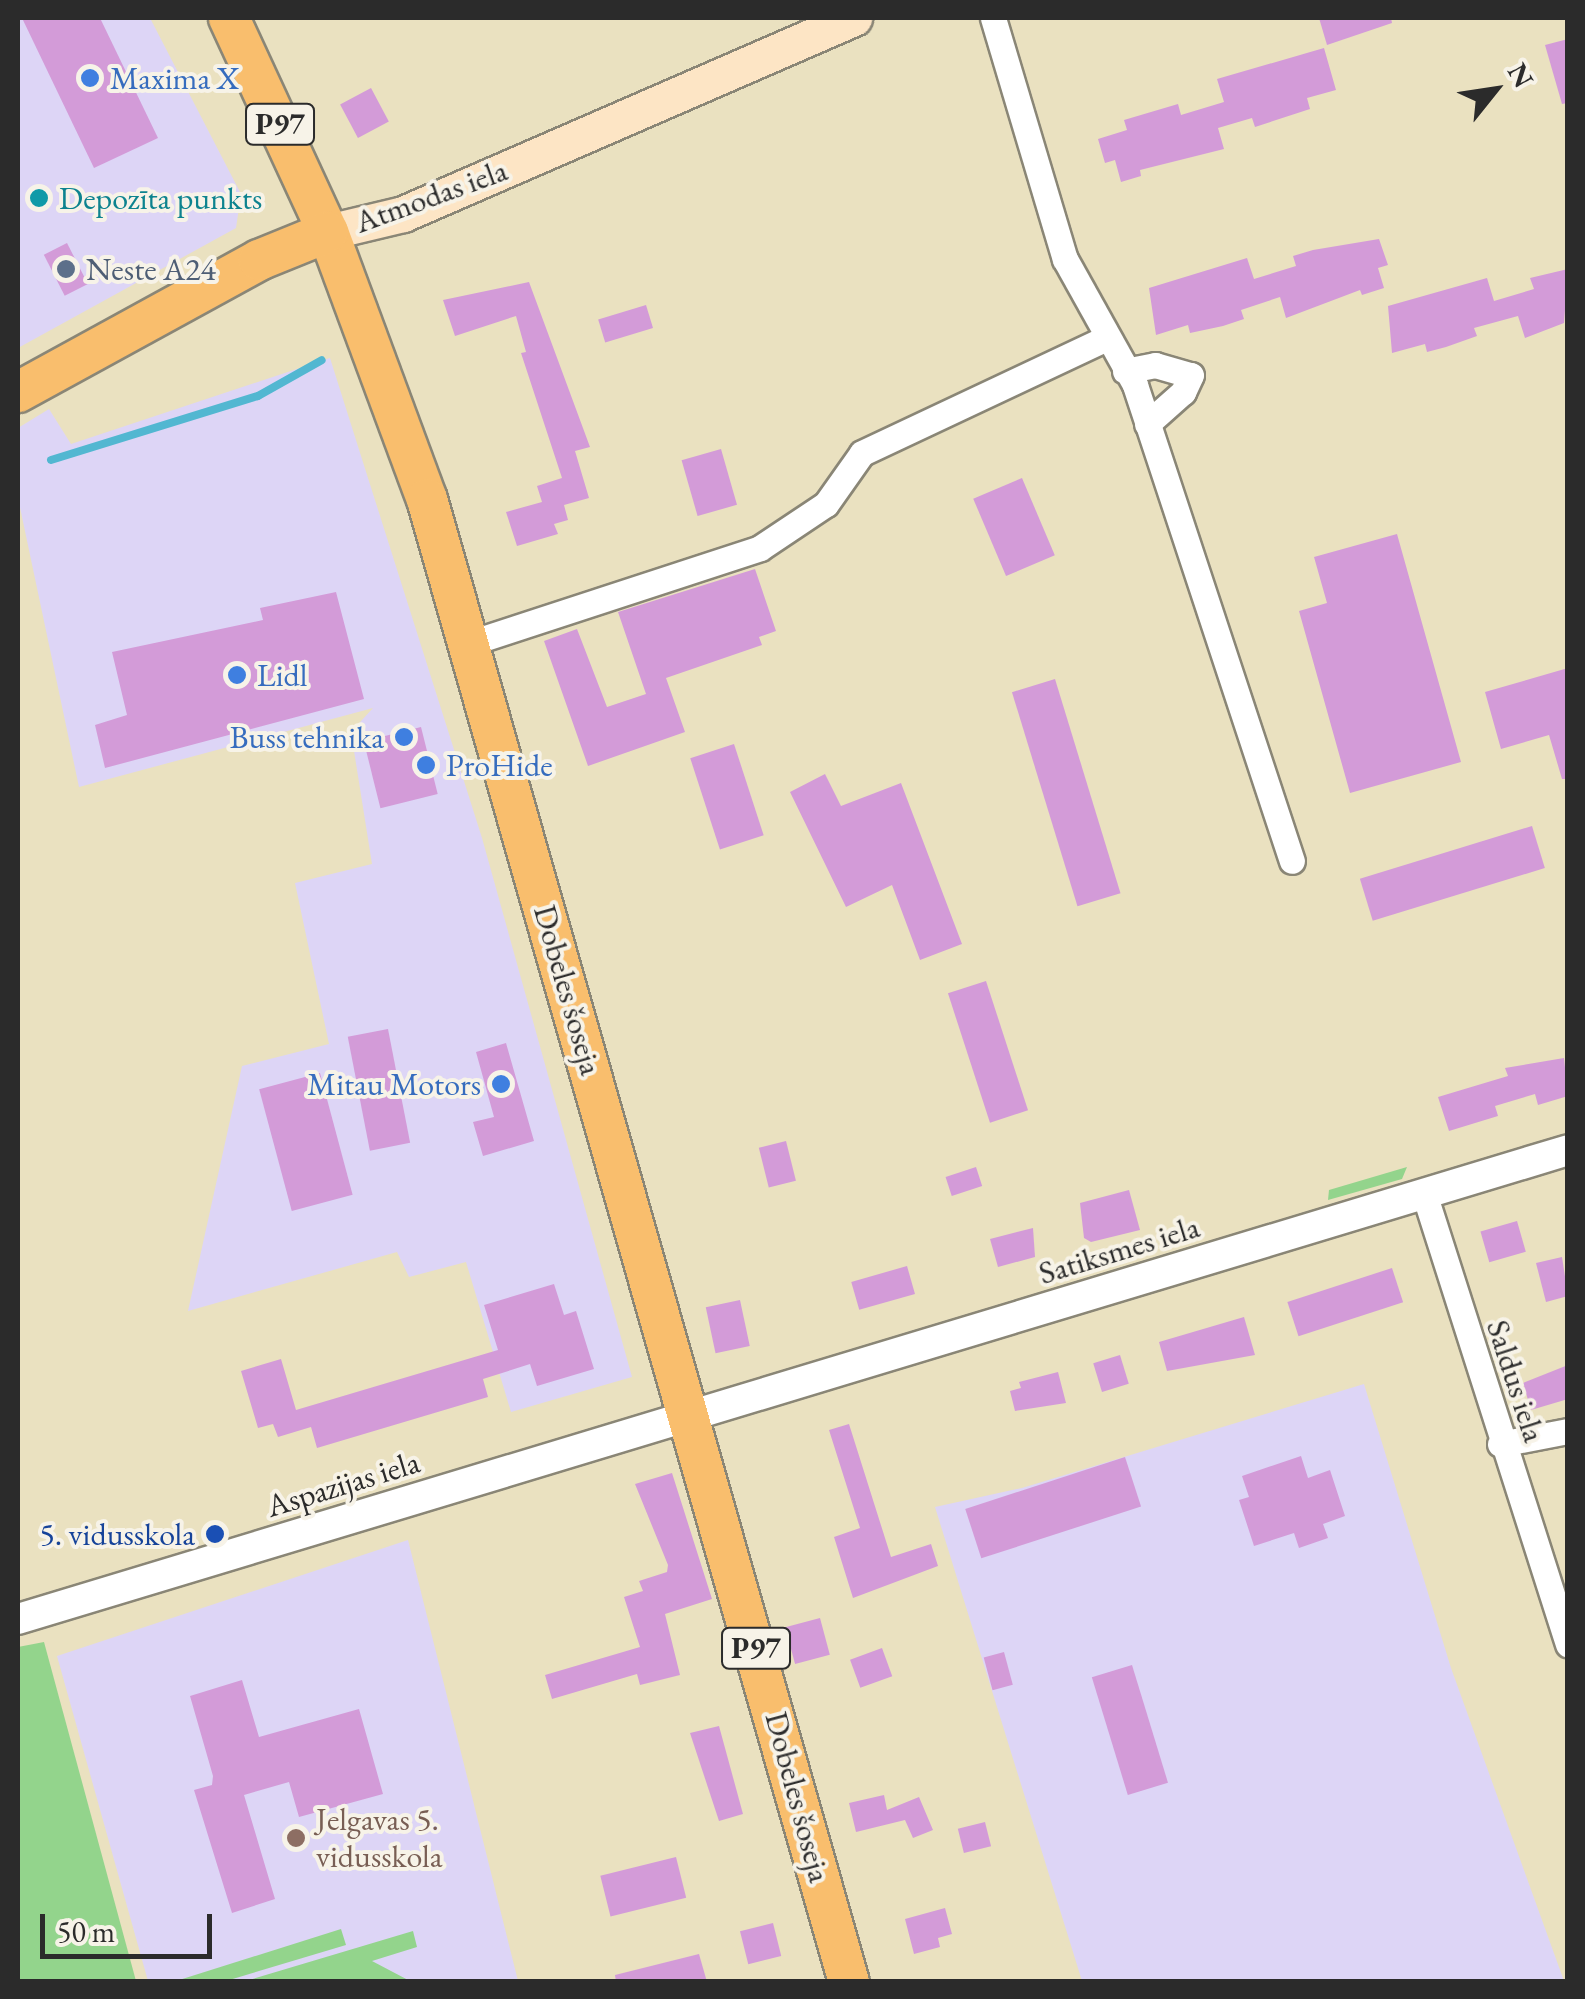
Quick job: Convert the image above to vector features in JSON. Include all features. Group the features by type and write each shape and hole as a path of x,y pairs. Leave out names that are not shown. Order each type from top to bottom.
{"main road":[{"name":"Dobeles šoseja","path":"229,18 328,232 427,500 849,1982"},
{"name":"Atmodas iela","path":"18,392 259,260 328,232 403,214 854,18"}],"street":[{"path":"993,18 1065,259 1125,371 1147,424 1292,860"},
{"path":"470,643 760,548 826,504 862,453 1104,338"},
{"path":"1125,371 1155,364 1191,375 1183,392 1147,424"},
{"name":"Satiksmes iela","path":"690,1416 1568,1150"},
{"name":"Saldus iela","path":"1424,1193 1500,1444 1568,1645"},
{"name":"Aspazijas iela","path":"18,1619 690,1416"},
{"path":"1500,1444 1568,1432"}],"shaded area":[{"path":"18,18 150,18 241,194 236,228 18,348"},
{"path":"330,358 482,838 632,1377 511,1412 466,1262 409,1277 397,1252 188,1311 242,1066 329,1044 295,883 372,864 351,732 373,708 79,787 18,498 18,428 49,409 71,444"},
{"path":"1364,1384 1451,1668 1564,1981 1082,1981 935,1507 1022,1488"},
{"name":"Jelgavas 5. vidusskola","path":"408,1540 518,1981 148,1981 57,1656"}],"green space":[{"path":"1407,1167 1402,1179 1328,1200 1329,1190"},
{"path":"44,1642 136,1981 18,1981 18,1647"},
{"path":"341,1929 346,1945 226,1981 176,1981"},
{"path":"413,1931 417,1947 372,1961 410,1981 246,1981"}],"building":[{"name":"Maxima X","path":"22,18 100,18 158,138 94,168"},
{"path":"1319,18 1391,18 1392,23 1327,45"},
{"path":"1568,39 1568,103 1562,104 1545,45"},
{"path":"1324,48 1336,90 1307,98 1310,109 1255,127 1252,118 1218,128 1224,149 1140,170 1141,176 1121,182 1115,160 1105,163 1098,139 1127,130 1124,120 1178,104 1181,115 1224,102 1217,79"},
{"path":"371,88 389,122 358,138 340,104"},
{"path":"1379,239 1388,265 1378,268 1384,288 1362,295 1360,290 1286,318 1280,297 1241,310 1244,319 1223,326 1190,333 1188,325 1156,335 1149,288 1247,258 1254,279 1296,266 1293,256"},
{"name":"Neste A24","path":"67,243 88,284 65,296 44,255"},
{"path":"1568,269 1564,323 1525,338 1518,316 1474,328 1477,336 1446,347 1427,352 1425,344 1392,353 1388,306 1487,278 1494,301 1534,289 1530,278"},
{"path":"529,282 590,447 575,451 589,498 564,505 568,520 554,524 558,534 517,546 506,512 542,502 537,486 562,478 521,353 526,352 516,316 455,336 443,300"},
{"path":"646,305 653,328 605,343 598,320"},
{"path":"721,449 737,505 698,516 682,460"},
{"path":"1022,478 1055,555 1006,576 973,499"},
{"path":"1397,534 1461,762 1350,793 1299,611 1327,603 1314,557"},
{"path":"755,569 776,631 759,637 762,645 666,678 685,732 588,766 544,641 577,629 607,707 646,694 618,612"},
{"name":"Lidl","path":"336,592 364,699 105,768 95,725 127,715 112,652 263,620 260,608"},
{"path":"1568,668 1568,779 1562,779 1549,735 1501,749 1485,692"},
{"path":"1055,679 1120,893 1077,906 1012,692"},
{"path":"421,727 438,794 380,808 364,741"},
{"path":"734,744 764,835 720,850 690,758"},
{"path":"825,774 841,806 901,783 962,944 920,960 892,885 846,907 790,792"},
{"path":"1532,826 1545,868 1373,921 1360,879"},
{"path":"986,981 1028,1110 990,1123 948,993"},
{"path":"388,1029 410,1143 370,1151 348,1037"},
{"name":"Mitau Motors","path":"506,1043 534,1141 483,1156 473,1122 494,1117 476,1052"},
{"path":"1564,1058 1568,1096 1538,1105 1535,1094 1495,1106 1498,1116 1449,1131 1438,1097 1508,1076 1505,1068"},
{"path":"320,1073 353,1195 292,1211 259,1089"},
{"path":"786,1141 796,1181 769,1188 759,1148"},
{"path":"976,1167 982,1186 952,1196 946,1177"},
{"path":"1129,1190 1140,1230 1091,1242 1084,1238 1080,1203"},
{"path":"1517,1221 1526,1252 1489,1262 1480,1231"},
{"path":"1033,1228 1035,1257 998,1267 990,1239"},
{"path":"1562,1257 1568,1296 1546,1302 1536,1263"},
{"path":"907,1266 915,1294 859,1310 851,1282"},
{"path":"1392,1268 1403,1302 1299,1336 1287,1302"},
{"path":"554,1284 564,1315 576,1311 594,1369 537,1386 530,1364 483,1379 488,1397 317,1448 311,1427 278,1437 273,1424 258,1428 241,1371 281,1359 296,1410 498,1350 484,1305"},
{"path":"740,1300 750,1346 716,1353 706,1307"},
{"path":"1244,1317 1255,1355 1167,1371 1159,1342"},
{"path":"1120,1355 1129,1384 1102,1392 1093,1363"},
{"path":"1568,1365 1568,1399 1531,1410 1523,1383"},
{"path":"1058,1372 1066,1403 1015,1411 1010,1391 1021,1388 1019,1382"},
{"path":"849,1424 891,1557 931,1544 938,1566 853,1598 834,1537 860,1528 829,1430"},
{"path":"1301,1456 1308,1478 1330,1470 1345,1516 1323,1524 1328,1538 1299,1548 1294,1533 1254,1546 1239,1500 1249,1497 1242,1476"},
{"path":"1125,1457 1141,1506 981,1558 965,1509"},
{"path":"672,1473 712,1599 665,1614 680,1675 640,1685 637,1674 552,1699 545,1675 640,1647 624,1597 643,1591 639,1581 667,1572 668,1565 635,1484"},
{"path":"820,1618 830,1655 795,1664 785,1627"},
{"path":"882,1648 892,1676 860,1688 850,1660"},
{"path":"1004,1652 1013,1685 993,1690 984,1657"},
{"path":"1132,1665 1168,1783 1128,1795 1092,1677"},
{"path":"242,1680 259,1737 359,1709 383,1794 299,1817 289,1782 244,1795 275,1899 232,1913 194,1790 212,1785 213,1776 190,1696"},
{"path":"719,1726 743,1814 719,1821 690,1733"},
{"path":"884,1795 887,1810 919,1797 933,1830 913,1838 905,1820 856,1832 849,1803"},
{"path":"985,1822 991,1846 964,1853 958,1829"},
{"path":"676,1857 686,1898 610,1917 600,1876"},
{"path":"945,1908 952,1934 938,1938 940,1947 914,1954 905,1919"},
{"path":"773,1923 781,1956 748,1964 740,1931"},
{"path":"699,1954 707,1982 616,1982 615,1975"}],"waterway":[{"path":"51,460 258,396 322,360"}],"place":[{"name":"Maxima X","path":"90,78"},
{"name":"Depozīta punkts","path":"39,198"},
{"name":"Neste A24","path":"66,269"},
{"name":"Lidl","path":"237,675"},
{"name":"Buss tehnika","path":"404,737"},
{"name":"ProHide","path":"426,765"},
{"name":"Mitau Motors","path":"501,1084"},
{"name":"5. vidusskola","path":"215,1534"},
{"name":"Jelgavas 5. vidusskola","path":"296,1838"}]}
